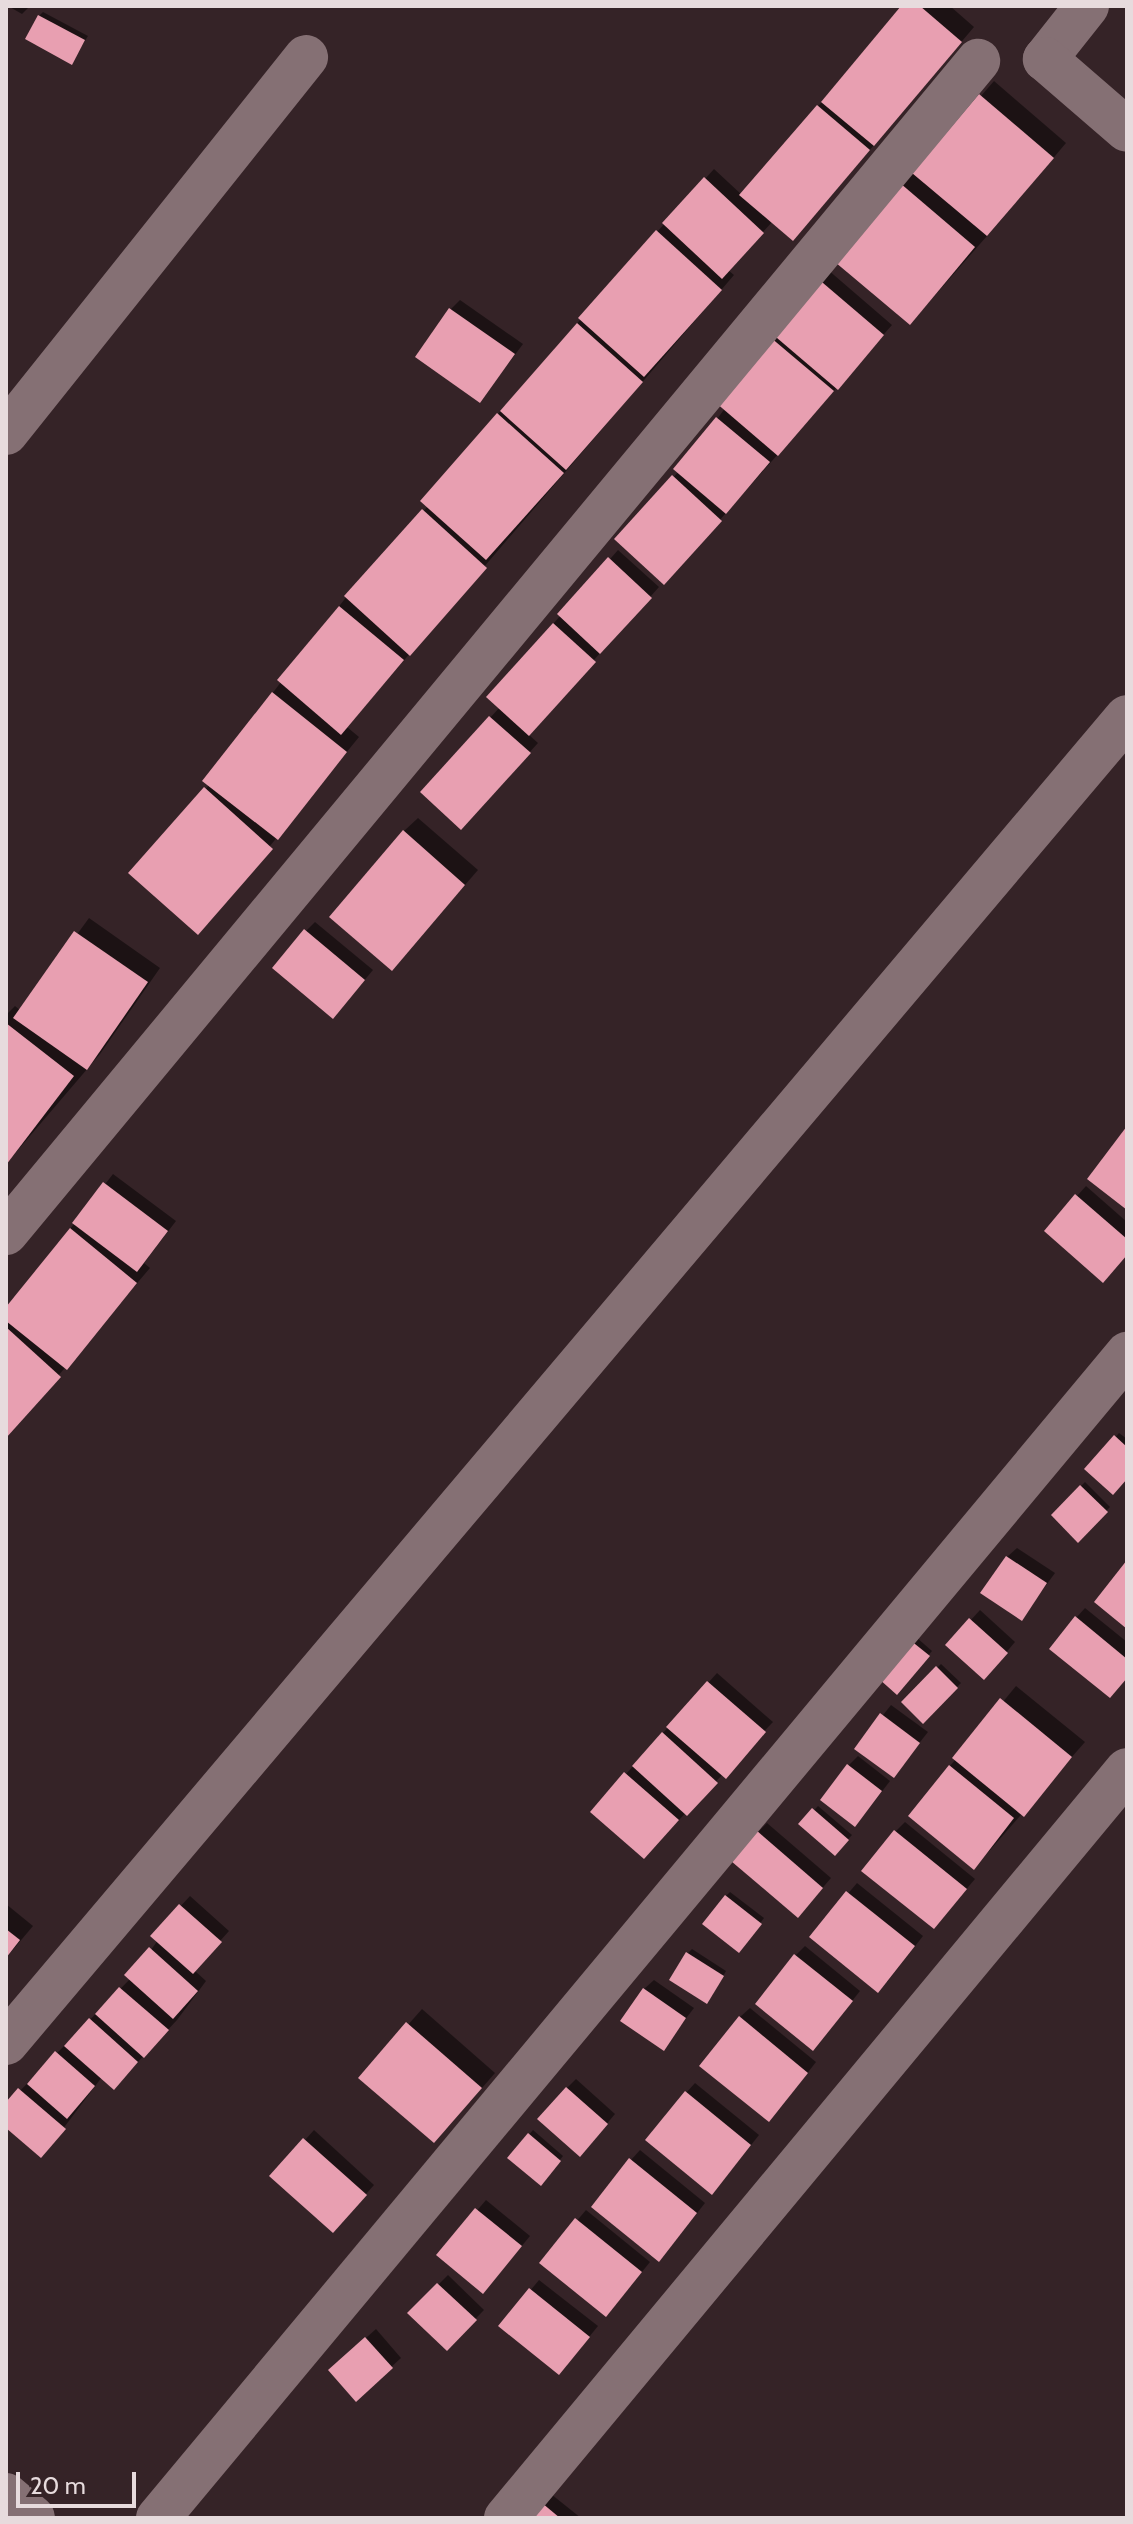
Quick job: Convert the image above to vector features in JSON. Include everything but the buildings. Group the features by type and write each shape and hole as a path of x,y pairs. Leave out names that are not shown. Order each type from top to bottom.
{"street":[{"path":"1087,6 1045,59 1127,130"},
{"path":"6,433 306,57"},
{"path":"6,1233 978,61"},
{"path":"6,2043 1127,717"},
{"path":"158,2518 1127,1354"},
{"path":"506,2518 1127,1770"},
{"path":"6,2495 33,2518"}]}
